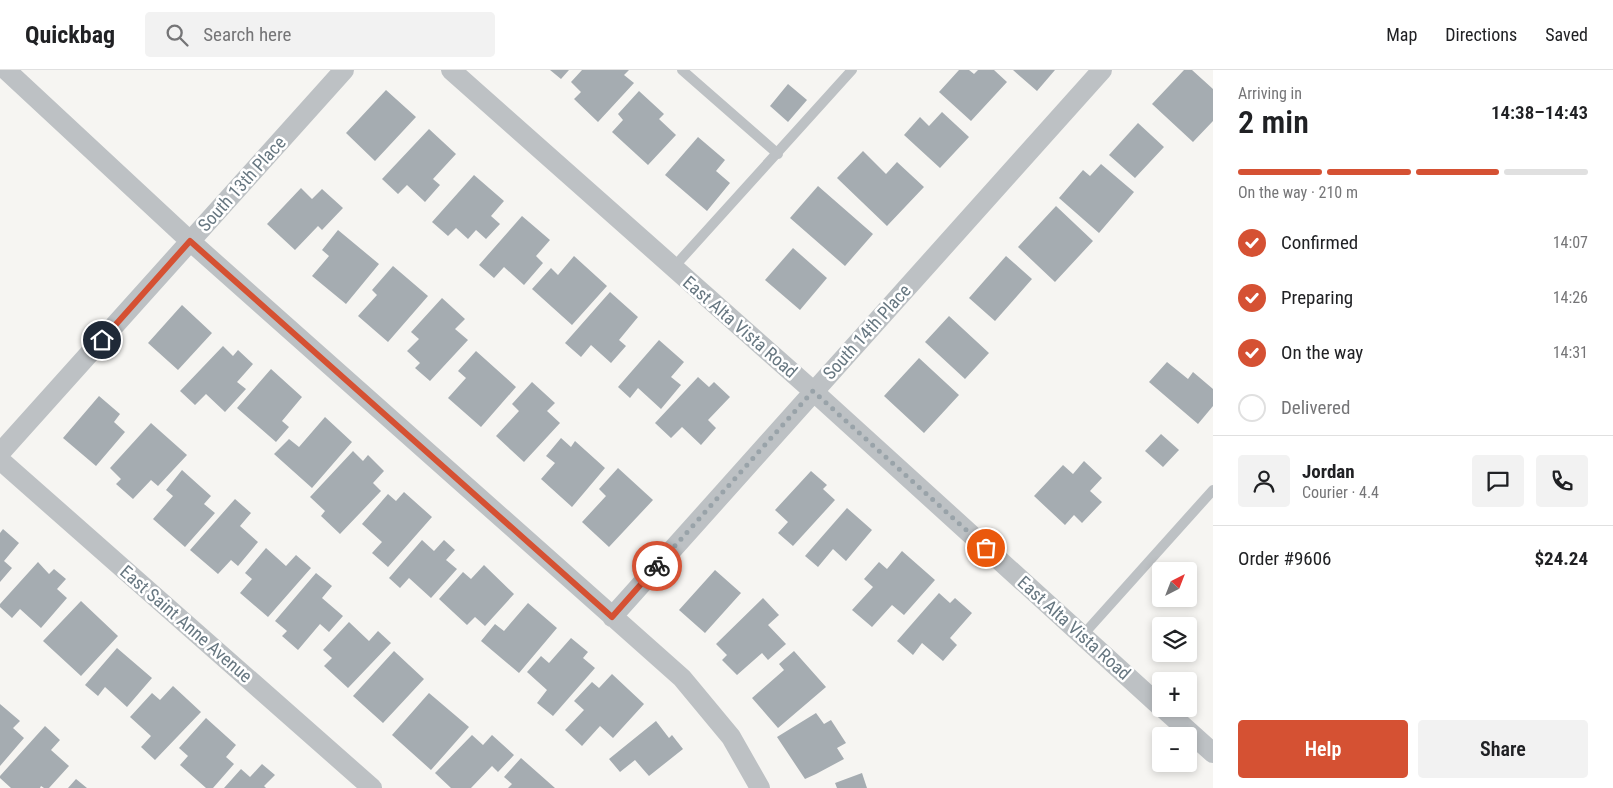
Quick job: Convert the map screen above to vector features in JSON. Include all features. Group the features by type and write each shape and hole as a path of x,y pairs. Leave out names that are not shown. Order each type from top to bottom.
{"street":[{"path":"6,70 190,241 682,678 731,737 760,788"},
{"name":"South 13th Place","path":"0,453 344,70"},
{"name":"East Alta Vista Road","path":"451,70 813,391 1152,699"},
{"name":"South 14th Place","path":"612,617 1102,70"},
{"name":"East Saint Anne Avenue","path":"0,460 372,788"},
{"name":"East Alta Vista Road","path":"1172,717 1213,753"}],"lane":[{"path":"682,70 778,154"},
{"path":"674,268 852,70"},
{"path":"1082,636 1213,490"}],"building":[{"path":"550,70 569,70 561,79"},
{"path":"582,70 629,70 624,75 634,83 598,122 574,99 581,92 571,82"},
{"path":"959,70 969,70 974,74 978,70 994,70 1007,82 971,121 939,92"},
{"path":"1013,70 1055,70 1037,91"},
{"path":"1184,70 1192,70 1213,89 1213,121 1193,142 1152,104"},
{"path":"788,84 807,100 788,122 770,106"},
{"path":"386,90 416,117 375,161 346,133"},
{"path":"639,91 664,114 659,119 676,135 648,165 612,132 623,120 618,114"},
{"path":"942,112 969,137 940,168 904,135 920,117 929,126"},
{"path":"1138,123 1164,147 1135,178 1109,155"},
{"path":"429,129 456,154 433,179 440,185 425,202 407,185 398,194 382,179"},
{"path":"698,137 725,160 716,171 730,183 707,211 665,175"},
{"path":"863,151 886,174 897,162 924,187 887,226 837,178"},
{"path":"1101,164 1134,192 1099,233 1059,198 1083,170 1090,176"},
{"path":"474,175 504,201 491,216 500,224 486,239 476,230 468,239 456,228 448,236 432,222"},
{"path":"818,186 873,234 845,266 790,218"},
{"path":"301,188 312,199 322,189 343,208 322,230 318,226 295,250 267,224"},
{"path":"1056,206 1093,241 1055,282 1018,247"},
{"path":"522,216 550,240 536,256 543,263 524,285 504,267 494,278 479,265"},
{"path":"338,230 379,264 346,304 312,276 329,256 322,250"},
{"path":"793,248 827,278 800,310 765,280"},
{"path":"574,256 607,286 572,325 532,289 551,268 558,275"},
{"path":"1006,256 1032,279 995,321 969,298"},
{"path":"393,266 428,296 388,342 358,316 377,295 372,290"},
{"path":"610,292 638,317 619,340 626,346 611,363 591,345 581,357 565,343"},
{"path":"442,298 465,319 455,329 468,340 430,381 415,368 420,363 407,351 419,339 411,332"},
{"path":"182,305 212,333 178,370 148,343"},
{"path":"949,316 989,353 965,379 925,342"},
{"path":"659,340 684,362 671,377 681,385 661,409 638,388 630,398 618,387"},
{"path":"223,346 233,356 238,350 253,364 237,382 246,389 225,412 206,394 195,405 180,391"},
{"path":"476,351 516,387 481,427 448,398 466,378 458,371"},
{"path":"919,358 959,395 924,433 884,396"},
{"path":"1167,362 1188,379 1193,372 1213,389 1213,406 1198,424 1149,382"},
{"path":"271,369 302,397 282,421 289,427 276,442 237,408"},
{"path":"698,377 709,387 714,382 730,397 708,420 716,428 701,445 682,427 671,438 655,423"},
{"path":"532,382 555,403 547,411 560,423 524,462 496,436 519,411 512,404"},
{"path":"99,396 120,414 114,422 125,432 96,466 63,438"},
{"path":"325,417 352,442 312,488 274,454 289,439 299,447"},
{"path":"151,423 187,455 158,486 151,480 133,499 116,484 121,479 110,468"},
{"path":"1161,434 1179,450 1163,467 1145,451"},
{"path":"561,438 571,447 575,441 605,468 572,507 541,479 555,463 546,456"},
{"path":"353,451 363,461 368,455 384,471 373,483 381,491 340,534 321,516 325,511 310,497"},
{"path":"1084,461 1102,478 1090,491 1102,502 1082,523 1074,515 1065,525 1034,496 1063,465 1073,474"},
{"path":"618,468 653,500 609,547 582,522 606,496 599,489"},
{"path":"182,470 211,496 204,504 215,513 185,547 153,519 173,496 166,490"},
{"path":"811,471 827,485 823,489 835,500 793,546 778,533 788,522 775,510"},
{"path":"404,492 432,517 388,567 372,553 382,542 362,524 388,494 396,501"},
{"path":"235,499 251,513 240,526 258,542 238,566 231,560 218,574 190,550"},
{"path":"847,508 872,530 846,561 833,549 818,567 805,556"},
{"path":"3,529 19,543 4,561 12,568 0,582 0,533"},
{"path":"422,540 434,551 444,540 455,550 446,560 457,569 431,598 409,578 400,588 389,578"},
{"path":"266,548 286,566 296,555 311,568 268,617 240,593 252,579 245,573"},
{"path":"902,551 935,580 904,615 892,605 872,627 852,610 873,587 864,579 879,562 887,569"},
{"path":"38,562 49,574 54,569 66,579 57,589 67,598 41,628 20,609 12,618 0,607 0,604"},
{"path":"484,565 514,594 485,626 475,617 467,625 439,599 463,572 471,579"},
{"path":"715,570 741,593 705,633 679,610"},
{"path":"316,573 332,586 322,598 343,616 329,632 320,624 298,650 282,636 287,631 275,621"},
{"path":"939,593 950,603 955,598 972,613 950,638 957,645 943,661 922,643 913,655 897,641"},
{"path":"763,598 779,615 768,625 786,644 768,660 762,653 737,675 722,660 727,655 716,644"},
{"path":"81,601 118,636 81,676 43,641"},
{"path":"528,603 557,628 519,673 481,641 495,624 504,631"},
{"path":"349,622 369,641 378,631 391,643 348,688 324,666 332,658 323,650"},
{"path":"571,638 588,652 583,658 595,668 553,716 537,703 547,690 527,672 541,656 549,663"},
{"path":"117,648 152,678 127,707 105,687 98,696 85,685"},
{"path":"394,651 424,679 383,723 353,696"},
{"path":"794,651 826,687 778,728 752,698 784,670 779,664"},
{"path":"612,674 644,704 613,738 600,726 582,746 565,730 584,710 574,701 592,682 599,688"},
{"path":"173,686 201,712 155,760 141,747 151,736 130,717 152,693 160,700"},
{"path":"429,693 469,727 431,770 392,735"},
{"path":"0,704 20,721 13,728 24,738 0,766"},
{"path":"816,713 824,724 831,720 846,743 837,748 844,759 805,779 777,737"},
{"path":"206,718 236,745 226,757 234,764 213,788 206,788 180,765 188,756 179,748"},
{"path":"656,721 669,738 672,735 683,749 649,776 635,760 620,772 609,759"},
{"path":"45,726 60,740 51,750 69,766 49,788 41,786 40,788 11,788 0,776"},
{"path":"472,735 483,745 492,735 514,755 498,772 492,766 471,788 451,788 435,773"},
{"path":"521,758 555,788 508,788 512,784 504,777"},
{"path":"262,764 275,775 264,786 266,788 224,788 241,769 250,777"},
{"path":"862,773 867,788 837,788 835,783"},
{"path":"76,779 87,788 68,788"}],"way so far":[{"path":"657,566 813,391 986,548"}],"route":[{"path":"102,340 190,241 612,617 657,566"}]}
